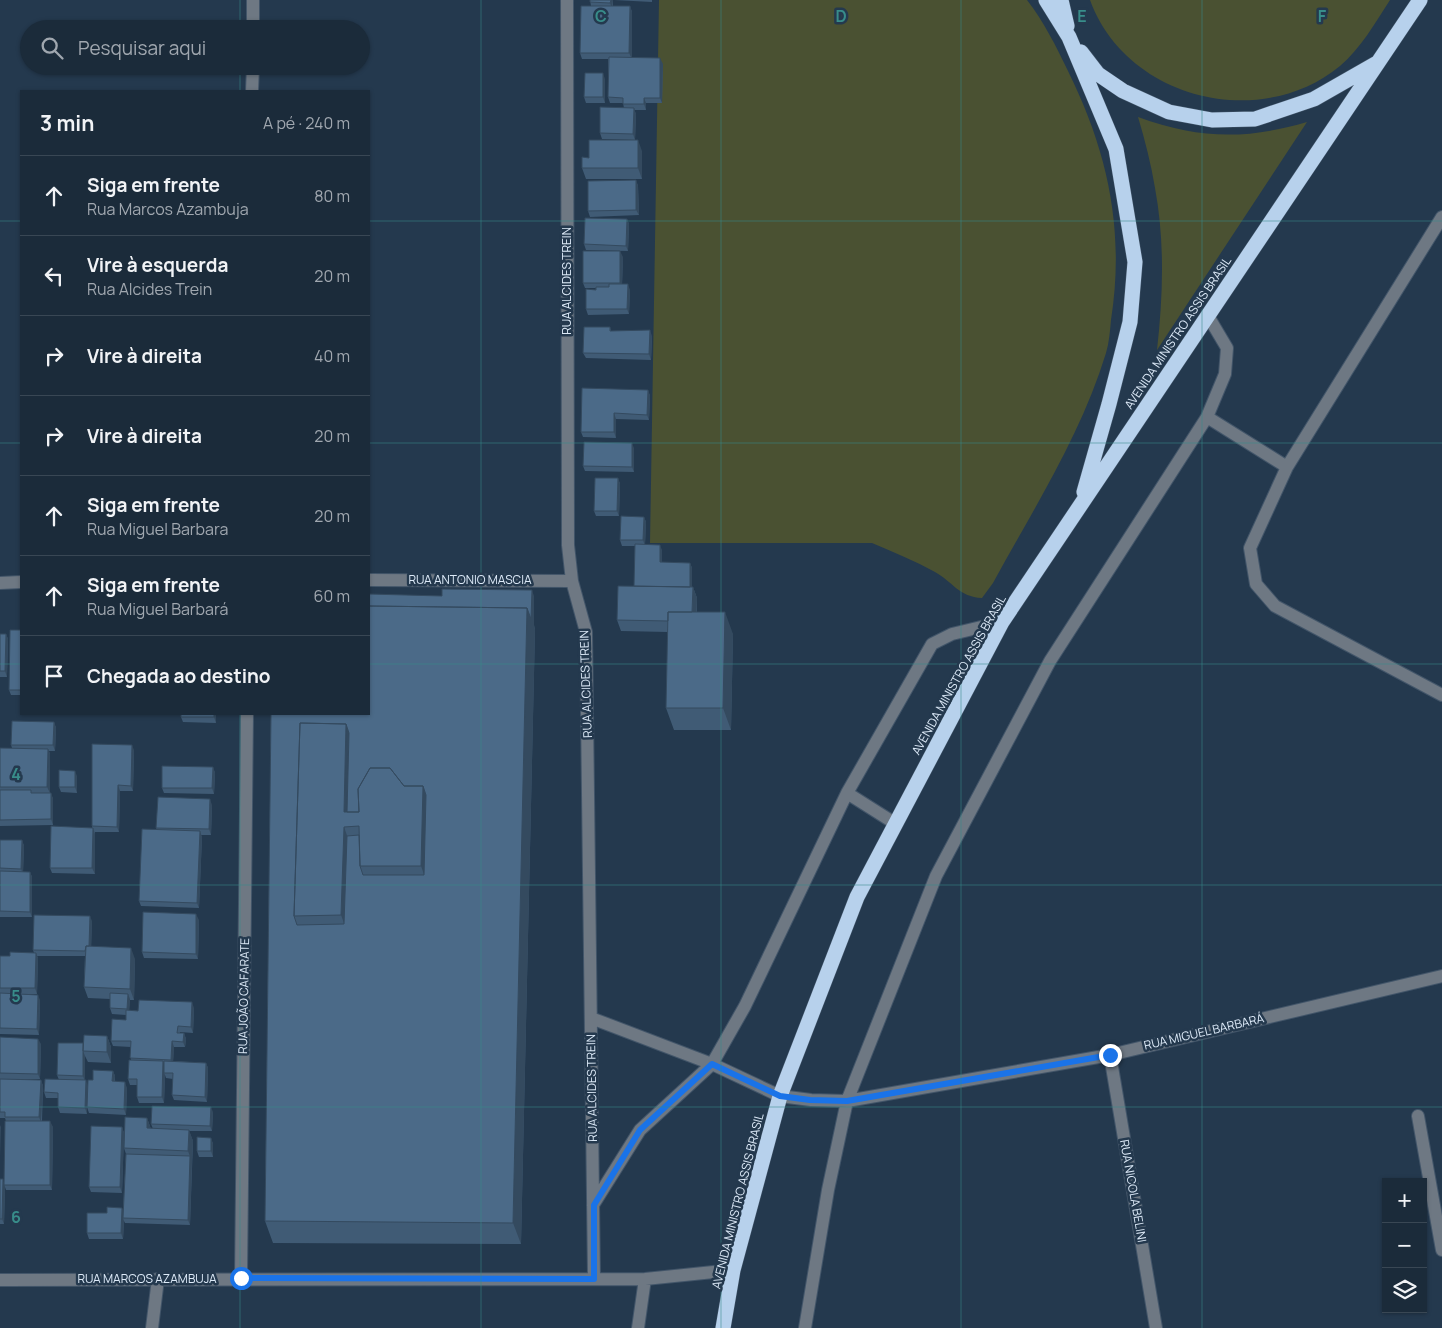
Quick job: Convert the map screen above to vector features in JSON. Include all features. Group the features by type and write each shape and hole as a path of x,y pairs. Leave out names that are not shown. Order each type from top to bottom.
{"highway":[{"path":"1046,0 1069,38 1098,74 1123,91 1169,112 1212,120 1255,119 1314,99 1380,61"},
{"path":"1062,0 1069,38 1116,149 1134,262 1130,322 1080,506"},
{"name":"AVENIDA MINISTRO ASSIS BRASIL","path":"723,1328 733,1270 780,1096 857,897 1002,622 1420,0"}],"street":[{"path":"253,0 253,20"},
{"name":"RUA ALCIDES TREIN","path":"567,0 567,509 572,581 586,632 594,1279"},
{"path":"252,90 253,75"},
{"path":"1442,217 1287,467 1250,548 1256,584 1275,606 1442,695"},
{"path":"805,1328 828,1190 847,1101 936,876 1050,661 1206,417 1225,374 1227,348 1208,316"},
{"path":"1206,417 1287,467"},
{"name":"RUA ANTONIO MASCIA","path":"370,580 572,581"},
{"path":"0,582 20,582"},
{"path":"594,1205 640,1130 712,1064 745,1006 847,793 932,644 952,634 1002,622"},
{"name":"RUA JOÃO CAFARATE","path":"241,1278 247,715"},
{"path":"847,793 896,824"},
{"name":"RUA MIGUEL BARBARÁ","path":"591,1018 712,1064 780,1096 810,1100 847,1101 1110,1055 1442,976"},
{"name":"RUA NICOLA BELINI","path":"1110,1055 1156,1328"},
{"path":"1418,1116 1442,1250"},
{"name":"RUA MARCOS AZAMBUJA","path":"0,1280 241,1278 645,1279 733,1270"},
{"path":"152,1328 158,1279"},
{"path":"638,1328 645,1279"}],"green space":[{"path":"659,0 1027,0 1054,43 1094,131 1110,192 1116,255 1115,287 1109,337 1096,383 1056,471 993,583 982,598 967,595 935,572 872,543 650,543"},
{"path":"1090,0 1390,0 1361,43 1340,66 1308,86 1272,97 1235,100 1198,95 1164,82 1133,61 1108,34"},
{"path":"1138,117 1181,130 1222,134 1263,132 1307,122 1157,350 1161,310 1162,249 1152,170"}],"building":[{"path":"590,0 611,0 610,3 590,2"},
{"path":"581,6 630,6 629,53 580,53"},
{"path":"609,57 660,58 660,98 644,98 644,104 623,104 623,98 608,97"},
{"path":"585,73 603,73 603,97 584,97"},
{"path":"600,107 634,108 633,134 600,133"},
{"path":"589,140 638,140 638,168 582,168 582,157 589,158"},
{"path":"636,180 636,210 588,211 588,181"},
{"path":"585,218 627,219 626,246 584,244"},
{"path":"583,251 620,251 620,283 583,283"},
{"path":"609,284 628,284 627,309 586,309 586,289 596,290 596,287 609,287"},
{"path":"584,327 610,327 610,331 650,330 649,354 583,353"},
{"path":"582,388 648,390 647,415 614,413 614,432 581,432"},
{"path":"584,442 632,443 632,467 583,466"},
{"path":"595,478 618,478 617,511 594,511"},
{"path":"621,516 644,517 643,540 620,540"},
{"path":"635,544 660,545 660,562 690,563 690,587 634,586"},
{"path":"618,586 693,587 692,612 668,612 668,621 617,620"},
{"path":"442,589 532,590 531,619 527,608 370,606 370,594 442,596"},
{"path":"370,606 527,608 513,1223 265,1221 271,715 370,715","holes":["300,723 346,724 349,733 347,812 359,812 358,789 370,768 390,768 404,786 423,786 426,795 424,875 363,875 360,866 359,835 347,836 344,924 297,925 294,916"]},
{"path":"668,612 725,612 723,708 666,708"},
{"path":"10,630 20,630 20,690 9,690"},
{"path":"0,634 6,634 5,671 0,671"},
{"path":"181,715 214,715 214,717 181,717"},
{"path":"12,721 54,722 53,745 11,745"},
{"path":"300,723 346,724 344,812 359,812 358,789 370,768 390,768 404,786 423,786 421,866 360,866 359,826 344,827 341,915 294,916"},
{"path":"92,744 132,745 131,786 118,785 117,827 92,826"},
{"path":"0,748 48,749 47,787 0,787"},
{"path":"162,766 213,767 212,788 162,788"},
{"path":"59,770 75,771 75,787 59,787"},
{"path":"0,790 31,790 31,793 51,793 51,819 0,820"},
{"path":"158,797 210,799 209,829 156,828"},
{"path":"51,826 93,828 92,868 50,868"},
{"path":"142,829 200,831 197,903 139,901"},
{"path":"0,840 22,840 21,869 0,868"},
{"path":"0,871 30,872 30,912 0,911"},
{"path":"143,912 196,914 196,954 142,952"},
{"path":"34,915 90,916 89,946 86,946 85,951 33,950"},
{"path":"86,946 131,948 130,989 84,987"},
{"path":"10,952 36,953 35,988 0,988 0,956 10,956"},
{"path":"0,993 38,995 37,1029 0,1028"},
{"path":"110,993 128,994 127,1009 110,1008"},
{"path":"139,1000 192,1002 191,1027 178,1026 177,1033 184,1033 183,1042 172,1041 171,1060 130,1058 131,1041 111,1041 112,1019 126,1020 126,1010 138,1011"},
{"path":"84,1035 107,1036 107,1052 83,1051"},
{"path":"0,1037 38,1039 38,1074 0,1073"},
{"path":"58,1043 83,1043 83,1076 57,1075"},
{"path":"129,1060 163,1061 162,1097 137,1097 137,1079 128,1079"},
{"path":"164,1061 206,1063 205,1097 172,1095 173,1073 164,1073"},
{"path":"93,1070 113,1071 112,1081 125,1082 124,1109 87,1107 88,1080 93,1080"},
{"path":"0,1079 41,1080 39,1117 5,1117 5,1112 0,1112"},
{"path":"45,1079 86,1080 85,1108 58,1107 58,1093 44,1092"},
{"path":"152,1106 211,1107 210,1126 151,1124"},
{"path":"125,1117 147,1118 147,1128 189,1130 188,1151 124,1148"},
{"path":"5,1121 50,1121 50,1185 4,1185"},
{"path":"91,1126 122,1127 120,1187 89,1187"},
{"path":"197,1137 211,1138 211,1151 197,1151"},
{"path":"126,1154 190,1156 188,1220 123,1218"},
{"path":"0,1179 3,1179 2,1219 0,1219"},
{"path":"107,1207 122,1208 121,1233 87,1233 87,1213 107,1213"}],"route":[{"path":"241,1278 594,1279 594,1205 640,1130 712,1064 780,1096 810,1100 847,1101 1110,1055"}]}
